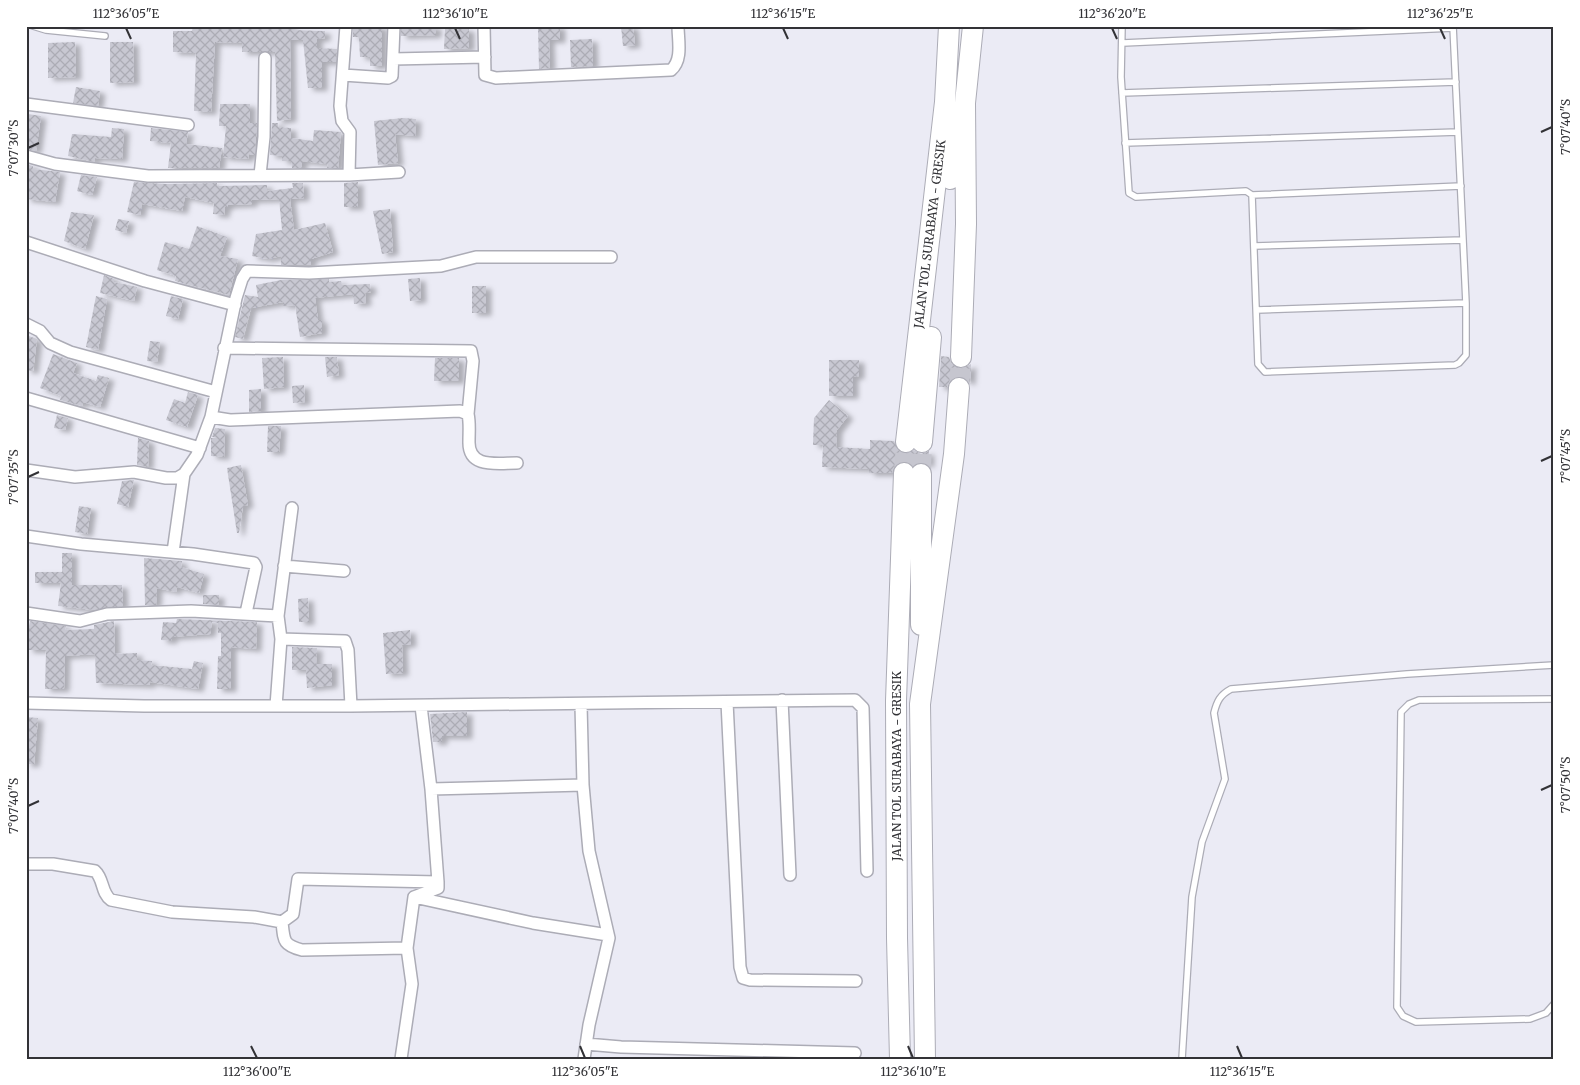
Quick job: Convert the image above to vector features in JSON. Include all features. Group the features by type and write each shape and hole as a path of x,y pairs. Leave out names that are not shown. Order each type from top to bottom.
{"highway":[{"name":"JALAN TOL SURABAYA - GRESIK","path":"949,26 945,102 914,442 929,355 950,172 965,103 973,26"},
{"name":"JALAN TOL SURABAYA - GRESIK","path":"961,357 966,224 965,103"},
{"name":"JALAN TOL SURABAYA - GRESIK","path":"920,704 954,454 959,388"},
{"name":"JALAN TOL SURABAYA - GRESIK","path":"900,1059 897,938 896,701 913,474 920,704 926,1059"}],"street":[{"path":"346,26 340,106 342,121 350,132 349,175"},
{"path":"343,75 388,78 393,74 394,26"},
{"path":"484,26 485,75 496,78 671,70 678,62 678,26"},
{"path":"393,58 485,57"},
{"path":"260,175 264,137 264,58"},
{"path":"26,104 188,125"},
{"path":"26,156 55,164 125,175 349,175 399,172"},
{"path":"26,242 146,281 235,305"},
{"path":"173,552 184,474 200,448 211,417 224,348 242,279 248,271 300,273 441,266 476,257 611,257"},
{"path":"26,324 40,331 50,343 70,352 216,392"},
{"path":"224,348 471,352 473,361 468,414 470,422 469,452 484,464 516,463"},
{"path":"26,398 200,448"},
{"path":"211,417 230,420 460,411 468,414"},
{"path":"26,470 75,477 134,472 166,478 177,478 184,474"},
{"path":"276,706 281,639 278,616 292,508"},
{"path":"26,536 254,563 256,567 246,613"},
{"path":"284,566 344,570"},
{"path":"26,613 80,621 107,614 191,611 278,616"},
{"path":"281,639 345,641 348,650 351,706"},
{"path":"782,700 790,875"},
{"path":"26,703 144,706 421,706 855,700 860,703 862,708 867,871"},
{"path":"726,702 740,968 743,978 750,980 856,981"},
{"path":"581,705 583,785 592,870 608,935 584,1059"},
{"path":"414,897 438,888 431,789 421,706"},
{"path":"431,789 583,785"},
{"path":"26,864 53,864 95,870 102,880 106,894 111,900 172,912 254,917 282,922 293,914 296,884 299,879 438,882"},
{"path":"414,897 533,923 608,935"},
{"path":"401,1059 412,984 407,948 414,897"},
{"path":"282,922 286,943 290,947 302,950 407,948"},
{"path":"586,1044 621,1047 855,1053"}],"lane":[{"path":"34,26 46,30 105,36"},
{"path":"1122,26 1122,93 1128,189 1132,196 1246,191 1252,195 1461,186"},
{"path":"1123,43 1453,27 1468,349 1460,363 1265,372 1258,364 1252,195"},
{"path":"1122,93 1456,82"},
{"path":"1125,143 1458,132"},
{"path":"1255,246 1463,240"},
{"path":"1257,310 1466,304"},
{"path":"1182,1059 1192,897 1202,842 1225,779 1214,713 1216,703 1222,694 1231,689 1407,674 1554,665"},
{"path":"1554,699 1419,700 1409,704 1401,712 1397,1007 1404,1016 1416,1022 1530,1020 1546,1013 1554,1004"}],"building":[{"path":"193,26 292,26 292,30 325,31 325,38 317,39 317,48 337,49 336,62 322,62 322,88 308,88 303,40 290,40 291,119 277,121 275,52 242,52 242,43 215,42 211,112 194,111 196,53 173,52 173,31 192,31"},
{"path":"353,26 382,26 382,66 370,66 370,57 360,57 359,37 353,37"},
{"path":"401,26 436,26 436,35 401,36"},
{"path":"538,26 560,26 560,40 549,40 550,68 539,69"},
{"path":"621,26 633,26 635,45 623,46"},
{"path":"445,27 469,29 469,48 444,49"},
{"path":"592,39 593,66 571,67 570,40"},
{"path":"75,42 76,77 48,78 48,43"},
{"path":"110,42 133,42 134,82 110,83"},
{"path":"76,87 100,91 98,106 73,103"},
{"path":"220,104 250,104 250,123 257,123 255,155 249,154 248,159 223,157 226,126 219,126"},
{"path":"28,114 41,116 36,151 26,149"},
{"path":"403,118 416,119 415,136 395,134 398,163 378,165 374,121"},
{"path":"272,123 278,123 278,127 291,128 291,138 313,141 314,130 341,132 338,168 327,168 328,164 302,161 302,168 292,168 291,161 282,161 282,156 270,155"},
{"path":"112,128 124,129 122,159 95,158 95,162 68,156 72,134 111,137"},
{"path":"151,128 188,132 186,144 222,148 219,168 168,168 171,143 150,141"},
{"path":"26,164 33,166 33,169 60,172 55,202 26,199"},
{"path":"81,175 97,177 92,195 77,191"},
{"path":"134,182 166,184 217,183 217,186 267,185 267,191 293,188 292,183 303,183 304,198 290,199 294,230 325,223 333,252 311,259 311,265 281,265 281,256 268,259 252,256 256,234 282,230 279,199 252,200 252,204 228,205 228,207 225,207 224,215 213,214 214,203 185,197 182,211 142,204 140,215 127,212"},
{"path":"358,182 358,207 344,207 344,183"},
{"path":"390,209 393,252 382,254 373,211"},
{"path":"71,212 94,215 85,249 64,241"},
{"path":"118,219 129,221 126,233 115,230"},
{"path":"197,226 227,237 220,256 238,259 229,295 175,281 176,276 157,270 165,242 189,249"},
{"path":"104,275 114,279 114,282 137,287 134,301 100,293"},
{"path":"420,278 421,300 410,301 408,279"},
{"path":"329,279 329,282 341,281 342,285 370,284 371,292 365,293 366,303 354,304 353,294 315,298 318,320 322,320 322,333 300,337 295,305 283,306 283,302 251,308 243,339 235,337 245,295 258,297 256,285 281,280"},
{"path":"472,286 486,286 486,313 472,313"},
{"path":"96,296 107,299 98,350 86,347"},
{"path":"171,296 183,299 178,319 166,316"},
{"path":"26,335 37,339 33,371 26,370"},
{"path":"150,341 160,342 157,362 147,361"},
{"path":"53,354 77,363 73,373 96,381 98,375 109,378 100,407 83,402 82,406 60,400 61,396 40,388"},
{"path":"941,356 949,357 951,363 960,369 971,364 970,383 959,376 950,381 947,387 939,387"},
{"path":"283,357 284,387 264,389 262,358"},
{"path":"325,357 337,357 339,375 327,377"},
{"path":"435,358 459,358 459,381 434,381"},
{"path":"829,360 859,360 859,376 853,377 853,396 829,396"},
{"path":"304,385 305,402 293,403 292,386"},
{"path":"261,389 261,411 249,412 249,390"},
{"path":"188,392 198,395 187,427 166,420 174,399 185,403"},
{"path":"829,400 848,416 837,430 836,447 870,449 870,440 894,441 899,451 904,454 914,450 921,454 929,451 929,465 921,462 913,466 904,461 894,466 892,473 869,473 869,469 822,467 823,445 813,445 814,418"},
{"path":"57,415 68,418 65,430 54,428"},
{"path":"268,426 281,426 279,452 267,452"},
{"path":"215,428 225,429 224,457 211,456 211,438 217,438 212,437"},
{"path":"138,438 149,441 148,467 137,465"},
{"path":"241,465 248,505 243,506 239,533 237,533 227,468"},
{"path":"134,480 128,507 117,504 122,481"},
{"path":"79,506 91,508 87,534 75,532"},
{"path":"62,553 72,553 72,585 122,585 123,606 94,610 58,606 61,583 35,583 35,572 62,572"},
{"path":"144,558 182,561 181,567 204,574 199,593 177,587 176,592 157,588 156,605 145,605"},
{"path":"203,595 219,595 219,605 203,604"},
{"path":"308,598 309,622 299,622 298,599"},
{"path":"177,619 257,622 256,649 231,647 231,689 217,689 218,656 221,656 221,633 218,633 218,623 212,622 210,634 172,637 172,641 161,640 163,622 176,623"},
{"path":"30,621 66,626 65,630 94,629 94,625 114,621 115,654 137,653 137,660 152,661 151,665 192,669 194,661 203,663 198,689 150,682 150,685 96,683 95,654 65,656 64,689 45,689 46,650 28,650 26,626 29,626"},
{"path":"410,630 411,644 402,645 403,673 386,674 383,633"},
{"path":"292,647 317,648 316,664 332,664 332,685 307,688 306,670 292,670"},
{"path":"467,712 467,736 442,736 442,742 433,742 430,714"},
{"path":"26,717 38,718 34,764 26,764"}],"tunnel":[{"path":"959,388 961,357"},
{"path":"904,473 906,442"},
{"path":"921,474 922,442"}]}
